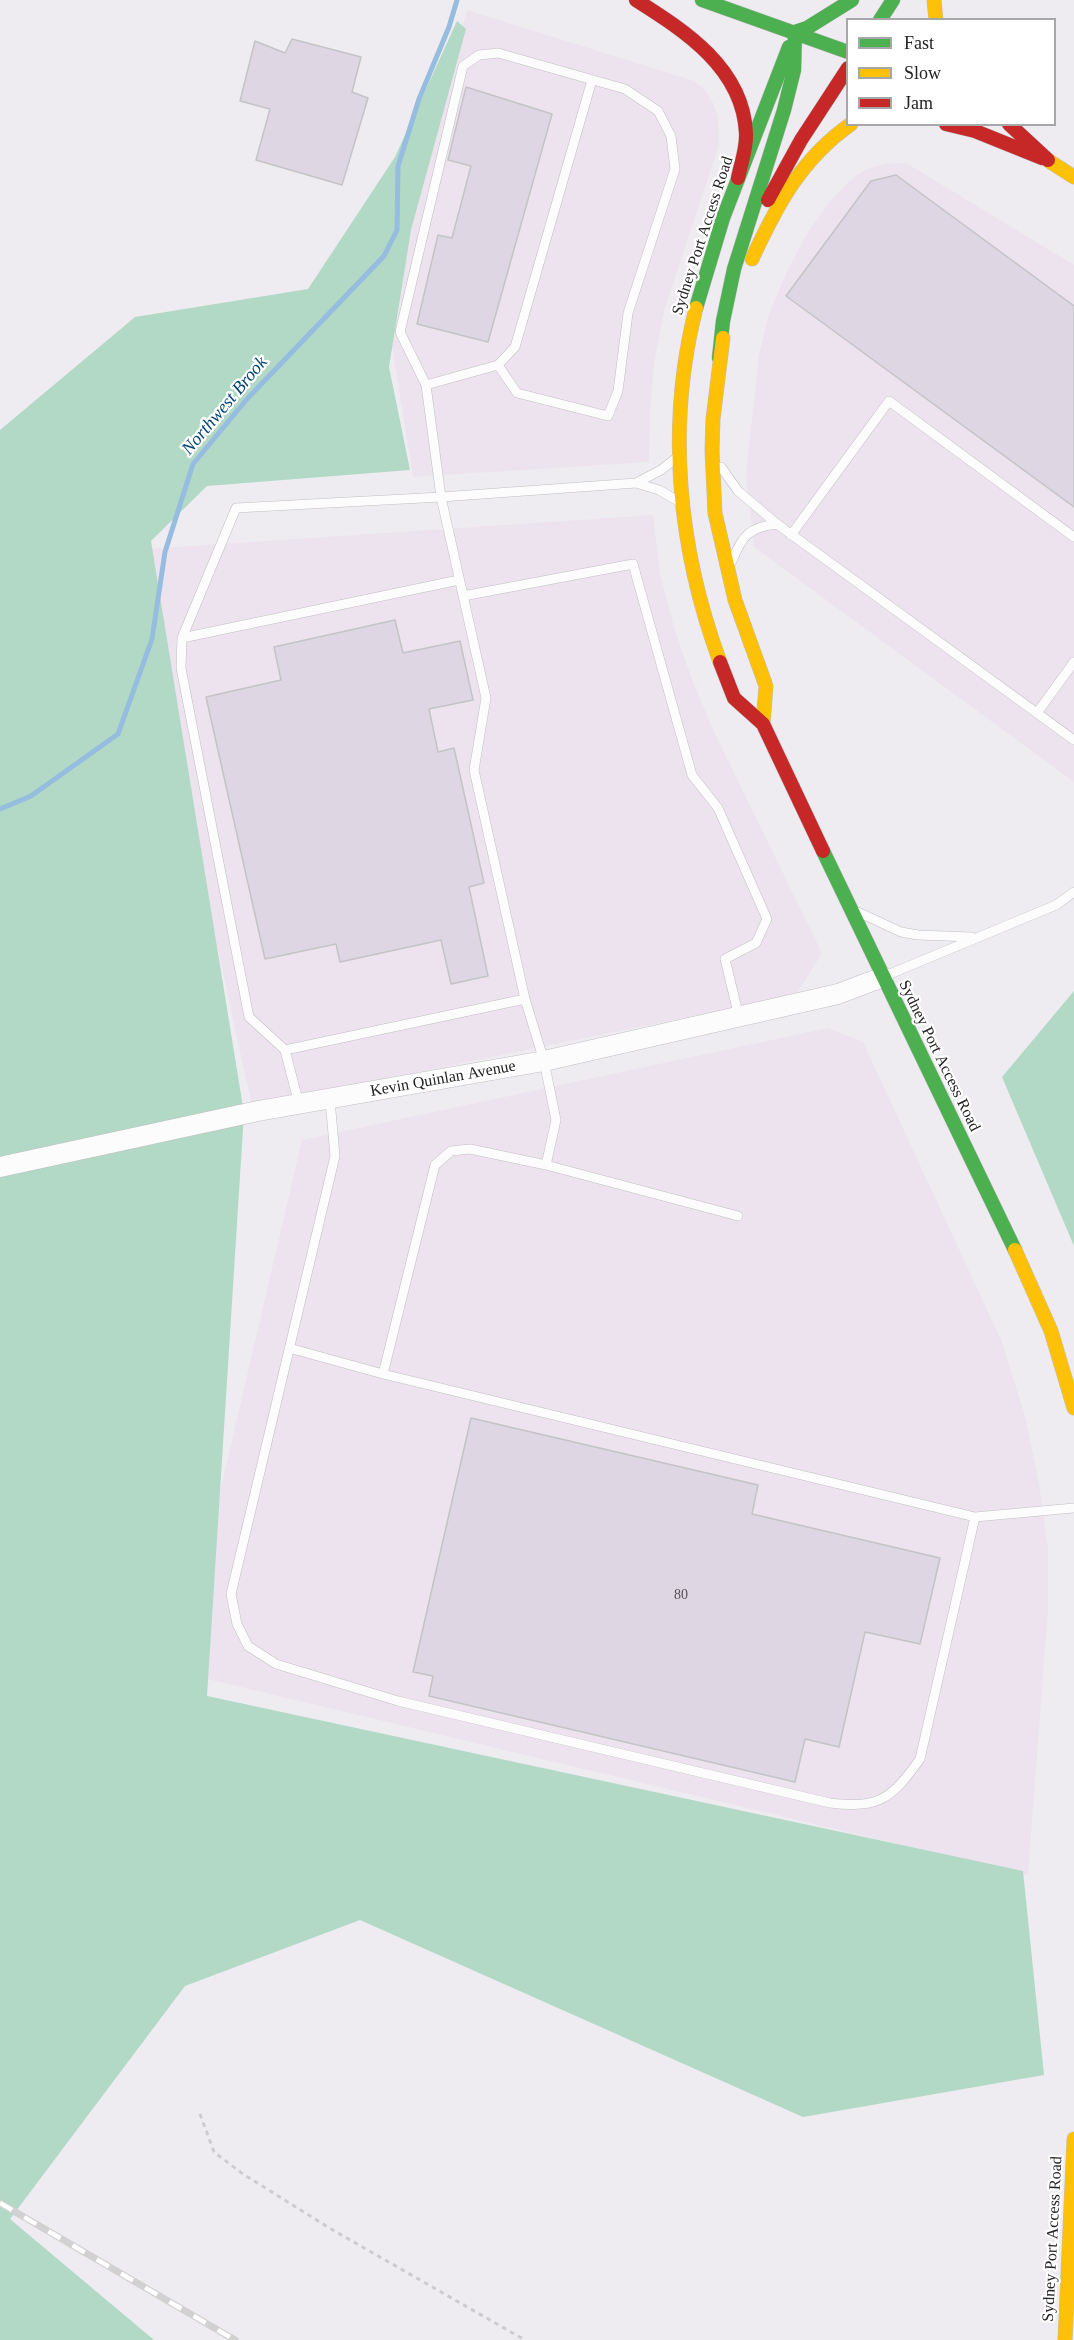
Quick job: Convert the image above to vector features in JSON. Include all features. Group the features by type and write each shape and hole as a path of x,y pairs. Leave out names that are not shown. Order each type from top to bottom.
{"main road":[{"path":"636,0 691,38 727,75 738,93 744,112 746,133 738,178"},
{"path":"702,0 846,51"},
{"path":"795,32 807,28 852,0"},
{"path":"881,18 892,0"},
{"path":"934,0 936,18"},
{"name":"Sydney Port Access Road","path":"802,12 711,253 692,322 681,392 679,456 681,502 693,578 734,698 763,724 1035,1291 1051,1331 1074,1408"},
{"path":"719,358 723,321 734,269 784,110 794,70 795,32"},
{"name":"Sydney Port Access Road","path":"763,724 766,686 743,625 727,573 716,513 712,451 719,358 734,282 761,215 791,156 846,71"},
{"path":"719,358 736,294 777,209 801,169 815,152 831,136 847,126"},
{"path":"954,126 975,131 1048,160"},
{"path":"994,126 1074,177"},
{"path":"1011,126 1048,160"},
{"name":"Sydney Port Access Road","path":"1065,2340 1074,2139"}],"street":[{"name":"Kevin Quinlan Avenue","path":"0,1167 258,1111 544,1061 838,994 883,977"}],"lane":[{"path":"498,364 517,393 608,416 618,391 628,313 675,169 671,136 658,111 626,89 498,53 479,55 464,66 400,332 426,386 441,497 486,698 474,770 525,999 544,1061 556,1120 546,1165"},
{"path":"426,386 498,364 515,347 592,80"},
{"path":"791,535 888,401 1074,537"},
{"path":"712,451 724,473 738,490 777,524 1074,740"},
{"path":"636,483 661,470 679,456"},
{"path":"299,1104 285,1050 249,1017 181,668 182,638 236,508 441,497 636,483 659,490 681,502"},
{"path":"727,573 738,545 747,534 761,526 777,524"},
{"path":"463,596 633,564 693,775 718,808 767,919 756,943 724,959 740,1017"},
{"path":"182,638 459,580"},
{"path":"1037,712 1074,662"},
{"path":"883,977 1056,905 1074,892"},
{"path":"851,909 901,932 918,935 977,937"},
{"path":"285,1050 525,999"},
{"path":"330,1100 335,1156 231,1594 237,1624 248,1646 276,1664 398,1701 830,1803 852,1805 878,1802 899,1787 920,1759 975,1517"},
{"path":"383,1374 435,1165 451,1151 470,1149 546,1165 738,1216"},
{"path":"289,1348 383,1374 975,1517 1074,1508"}],"path":[{"path":"200,2114 214,2152 243,2174 331,2229 525,2340"}],"shaded area":[{"path":"467,10 694,81 705,90 713,103 718,116 719,145 665,308 655,357 650,409 649,462 413,477 390,333 406,232"},
{"path":"906,163 1074,265 1074,782 754,547 746,474 759,355 769,314 787,271 808,232 832,199 848,182 865,170 884,164"},
{"path":"653,515 660,574 675,631 694,685 717,738 822,953 796,995 252,1106 131,550"},
{"path":"828,1028 863,1042 1002,1342 1025,1416 1039,1483 1048,1548 1048,1609 1028,1875 178,1672 302,1140"}],"green space":[{"path":"457,21 466,29 411,230 389,367 410,470 207,486 151,541 244,1113 207,1696 1023,1871 1044,2075 803,2117 360,1920 185,1986 10,2219 154,2340 0,2340 0,430 135,317 308,289 395,157"},
{"path":"1074,991 1074,1246 1002,1077"}],"building":[{"path":"292,39 361,57 352,92 368,98 342,185 256,160 270,109 240,101 255,41 285,53"},
{"path":"466,87 552,114 488,342 417,324 438,235 452,238 471,166 448,160"},
{"path":"896,175 1074,306 1074,507 786,296 871,181"},
{"path":"395,620 403,653 460,641 473,700 429,709 438,752 454,748 484,883 469,887 488,976 451,984 441,940 340,962 336,944 265,959 206,697 281,680 274,647"},
{"path":"471,1418 758,1485 752,1514 940,1558 920,1644 865,1632 839,1747 805,1739 795,1782 429,1696 433,1676 413,1672"}],"waterway":[{"name":"Northwest Brook","path":"0,809 31,796 118,734 152,639 165,552 193,464 247,399 384,256 397,230 398,166 419,99 449,27 457,0"}],"railway":[{"path":"0,2203 235,2340"}],"traffic: fast":[{"path":"702,0 846,51"},
{"path":"795,32 807,28 852,0"},
{"path":"881,18 893,0"},
{"path":"719,358 723,321 734,269 784,110 794,70 795,32"},
{"path":"696,308 723,218 789,47"},
{"path":"823,851 1015,1250"}],"traffic: slow":[{"path":"934,0 936,18"},
{"path":"752,259 792,184 818,152 848,126"},
{"path":"1027,147 1074,177"},
{"path":"696,308 681,397 679,442 681,486 694,575 720,662"},
{"path":"723,338 713,419 715,513 735,600 766,686 763,724"},
{"path":"1015,1250 1051,1331 1074,1408"},
{"path":"1065,2340 1074,2139"}],"traffic: jam":[{"path":"636,0 692,39 723,71 734,89 742,110 746,133 745,150 738,178"},
{"path":"768,200 801,140 846,71"},
{"path":"954,126 975,131 1042,158"},
{"path":"1011,126 1048,160"},
{"path":"720,662 734,698 763,724 823,851"}]}
